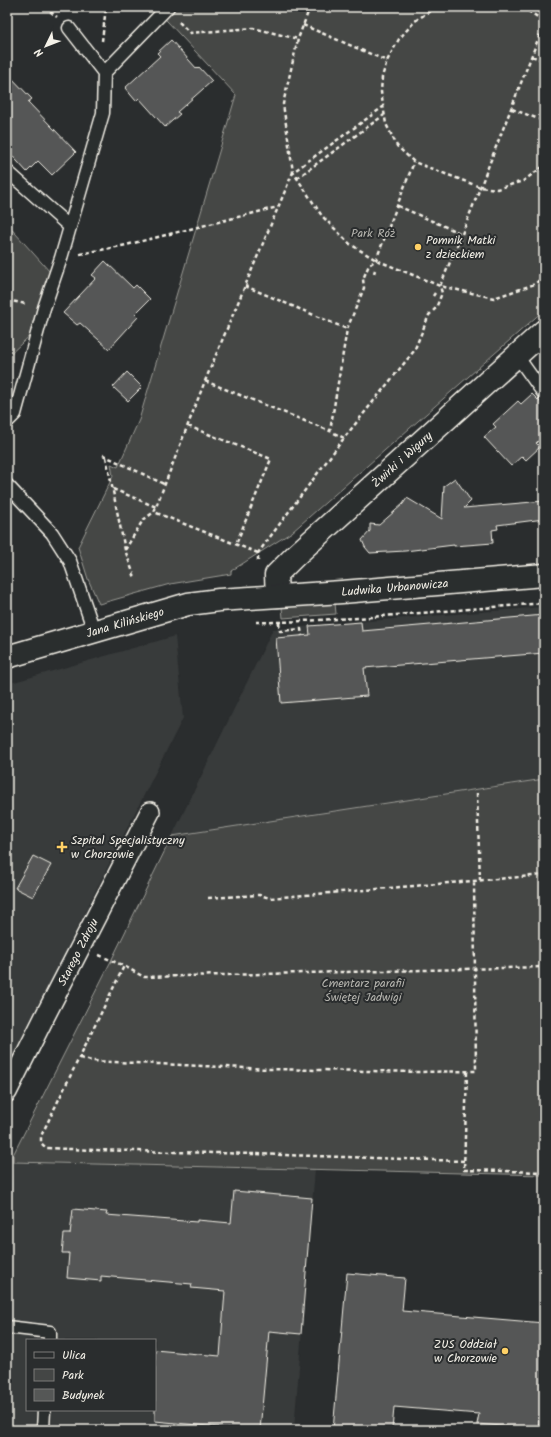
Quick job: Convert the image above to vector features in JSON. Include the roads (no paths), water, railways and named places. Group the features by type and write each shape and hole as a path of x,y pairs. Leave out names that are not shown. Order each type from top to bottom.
{"street":[{"name":"Żwirki i Wigury","path":"276,596 276,575 544,331"},
{"name":"Ludwika Urbanowicza","path":"245,598 544,575"},
{"name":"Jana Kilińskiego","path":"7,657 188,604 245,598"},
{"name":"Starego Zdroju","path":"7,1092 150,812"}],"lane":[{"path":"104,73 167,8"},
{"path":"7,422 15,414 44,308 61,258 102,113 104,73 69,28"},
{"path":"7,171 70,227"},
{"path":"516,356 544,394"},
{"path":"7,484 52,533 70,561 94,631"},
{"path":"7,1327 50,1332 50,1339"},
{"path":"43,1430 44,1411"}],"place":[{"name":"Pomnik Matki z dzieckiem","path":"418,247"},
{"name":"Szpital Specjalistyczny w Chorzowie","path":"62,847"},
{"name":"ZUS Oddział w Chorzowie","path":"505,1351"}],"park label":[{"name":"Park Róż","path":"373,233"},
{"name":"Cmentarz parafii Świętej Jadwigi","path":"363,990"}]}
